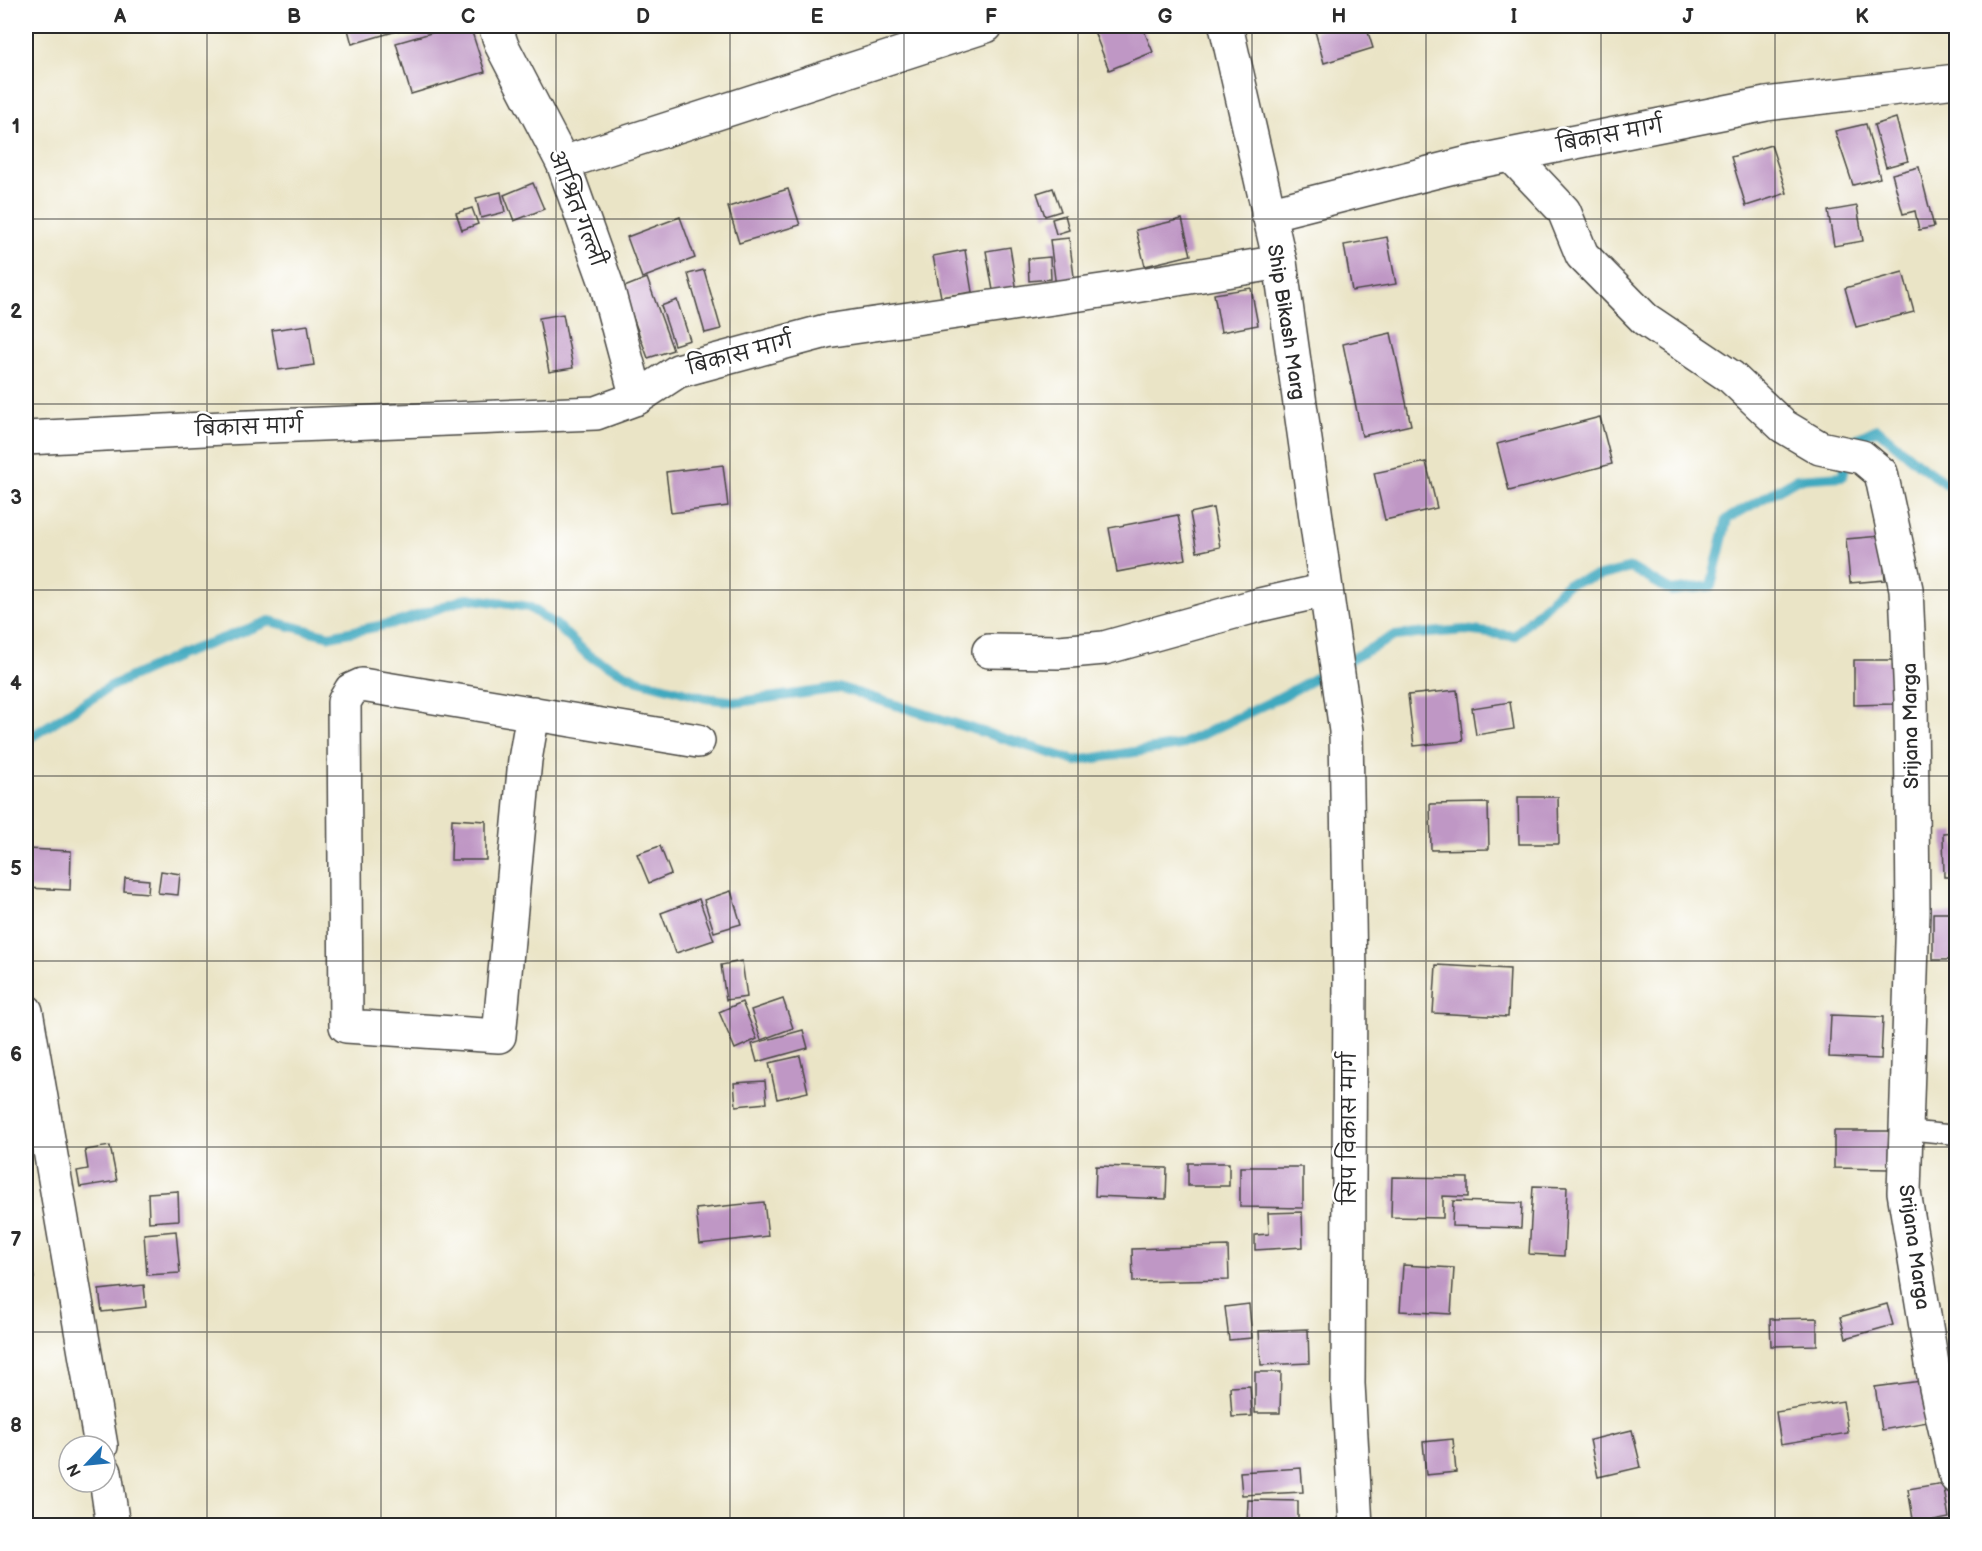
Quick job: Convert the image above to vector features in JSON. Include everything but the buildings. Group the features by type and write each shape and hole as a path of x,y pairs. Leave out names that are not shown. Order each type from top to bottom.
{"street":[{"name":"आश्रित गल्ली","path":"495,26 502,45 562,163 606,283 637,398"},
{"path":"562,163 986,26"},
{"name":"Ship Bikash Marg","path":"1226,26 1280,262 1330,622"},
{"name":"बिकास मार्ग","path":"1268,214 1465,164 1766,105 1956,81"},
{"name":"Srijana Marga","path":"1511,155 1564,211 1582,255 1645,320 1731,377 1783,426 1820,448 1862,457 1881,473 1906,589 1911,699 1913,912 1904,1192 1936,1388 1956,1477"},
{"name":"बिकास मार्ग","path":"26,438 596,413 637,398 678,371 826,331 1130,287 1280,262"},
{"path":"989,651 1059,652 1104,648 1259,605 1326,590"},
{"name":"सिप विकास मार्ग","path":"1330,622 1346,731 1350,977 1348,1384 1356,1526"},
{"path":"533,713 525,760 499,1036 346,1026 344,702 351,690 362,685 533,713 698,741"},
{"path":"26,1011 99,1434"},
{"path":"108,1494 113,1526"}],"lane":[{"path":"1906,1130 1956,1135"}],"waterway":[{"path":"26,740 111,686 184,653 270,621 330,636 399,622 468,598 529,607 556,625 589,656 638,680 705,698 738,702 841,688 1076,761 1180,745 1275,700 1394,636 1465,630 1514,636 1567,584 1631,568 1671,591 1711,586 1727,519 1797,479 1843,476 1850,442 1877,429 1921,466 1956,491"}]}
